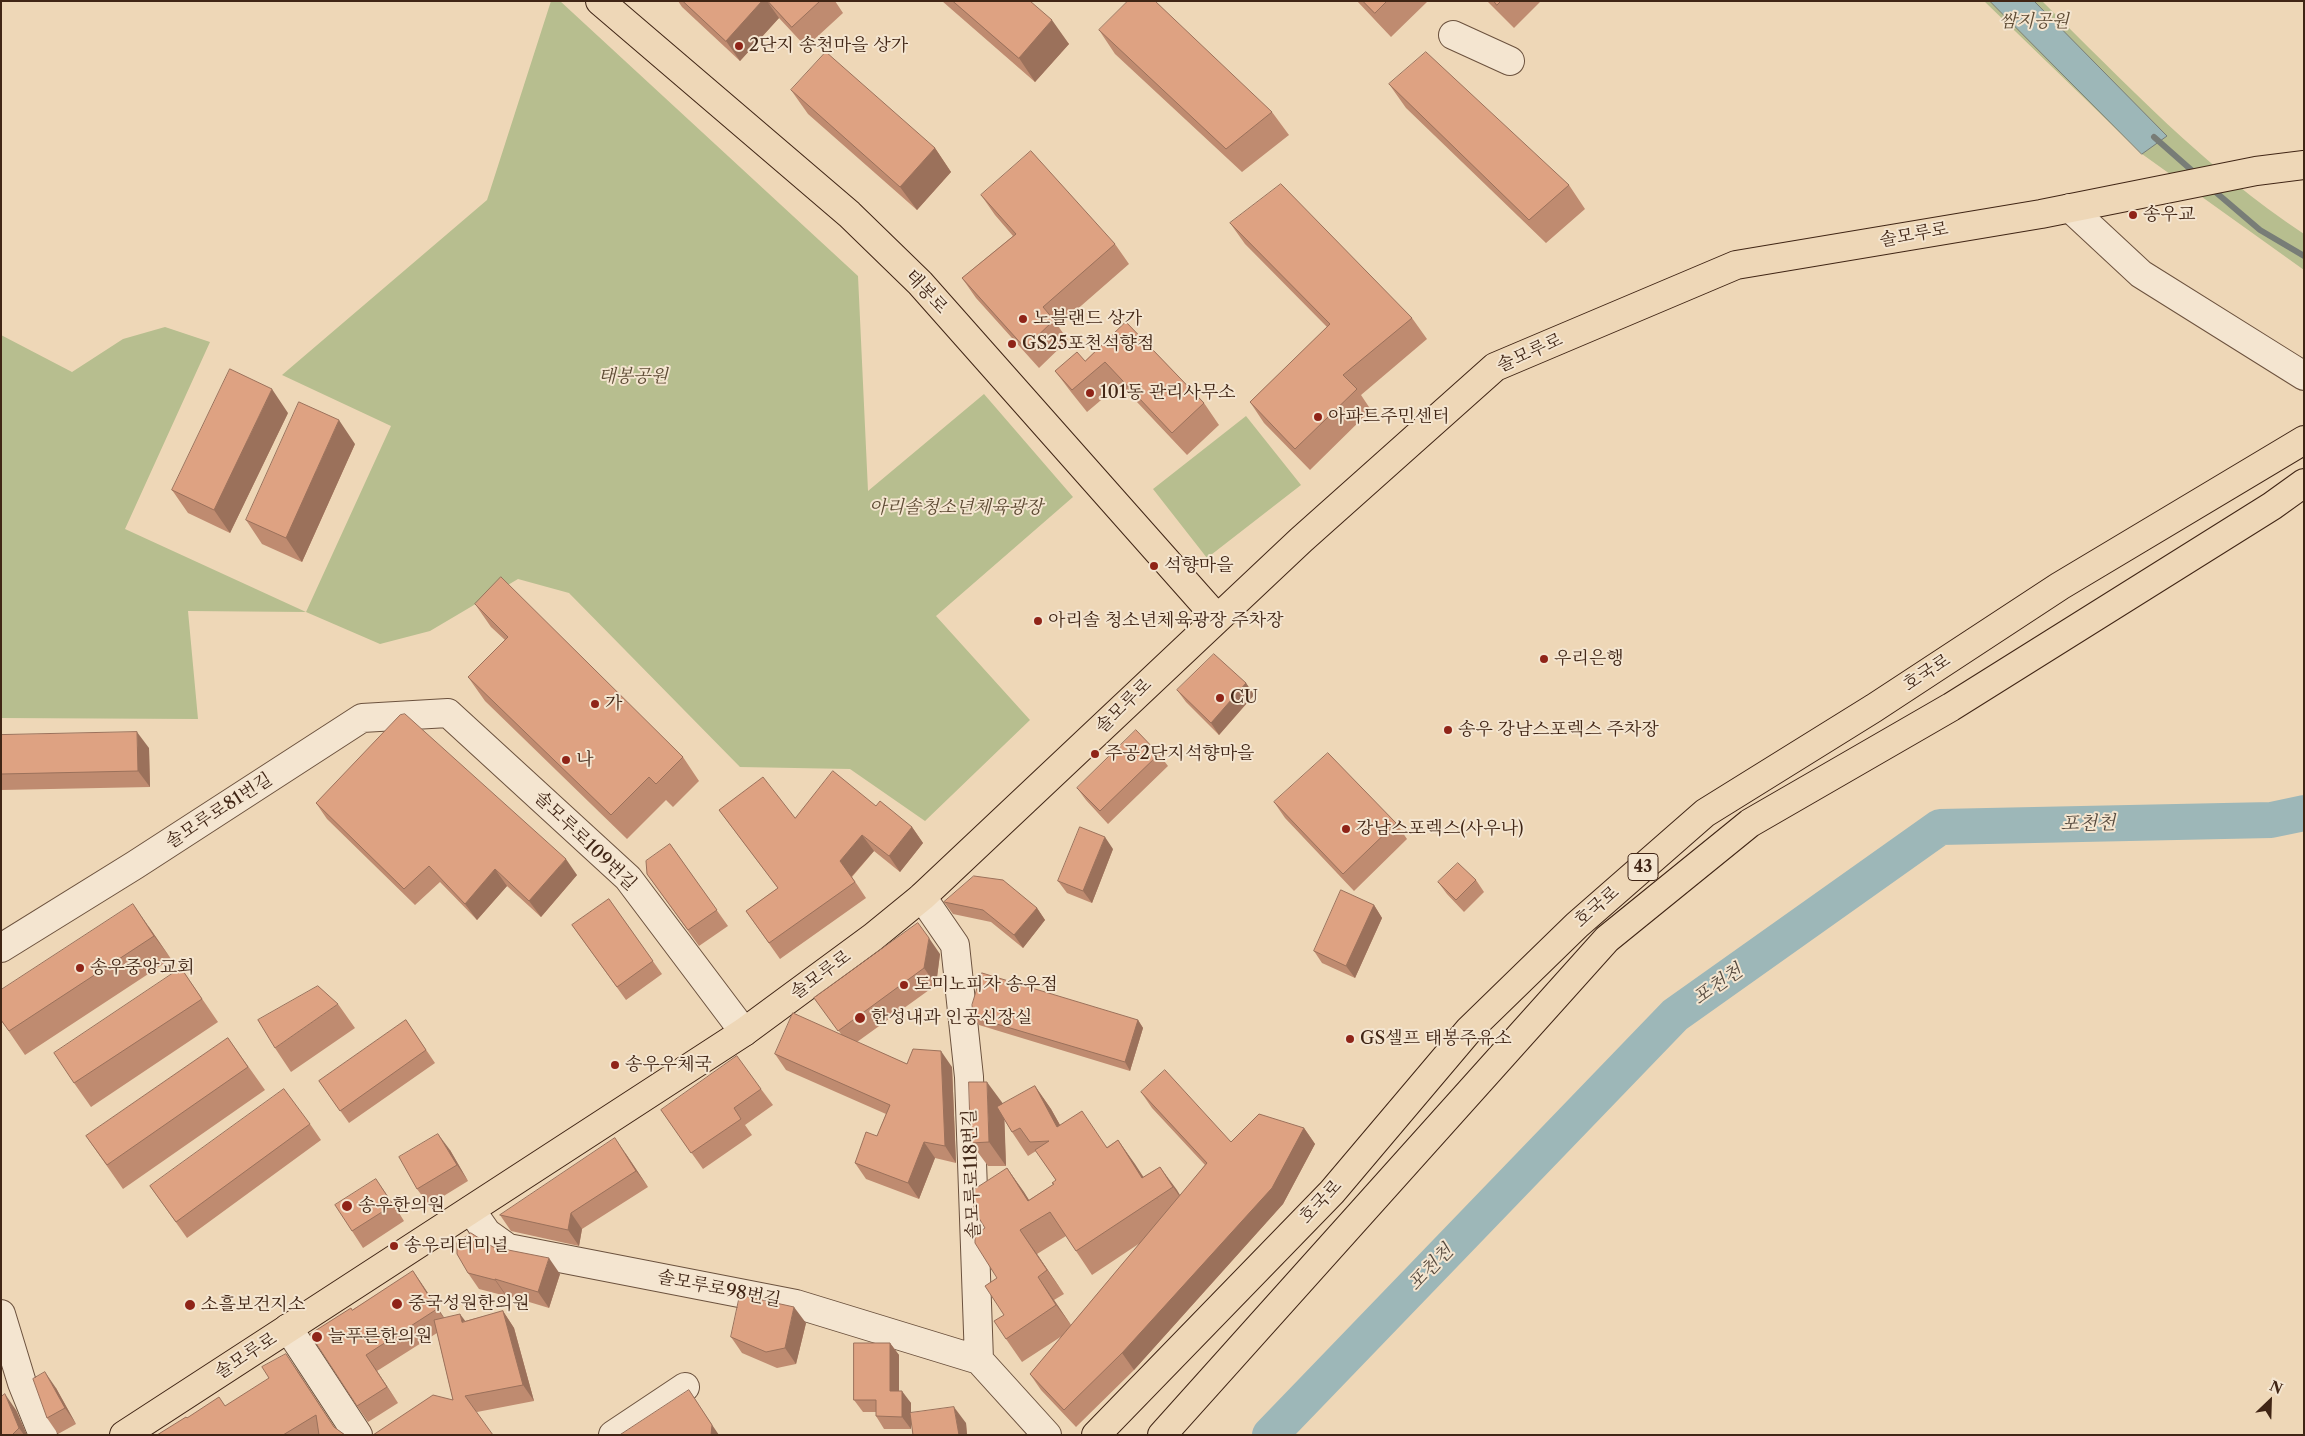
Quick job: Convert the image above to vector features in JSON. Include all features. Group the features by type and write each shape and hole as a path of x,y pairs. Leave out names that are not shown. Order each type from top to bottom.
{"main road":[{"name":"태봉로","path":"600,1 849,214 920,283 1217,618"},
{"name":"솔모루로","path":"124,1435 744,1032 873,937 922,897 1301,540 1494,367 1736,265 2070,208 2256,171 2304,165"},
{"name":"호국로","path":"1096,1435 1332,1192 1469,1030 1577,924 1705,813 1874,708 2060,586 2304,440"},
{"name":"호국로","path":"1162,1435 1608,938 1750,823 1951,707 2272,506 2304,483"}],"street":[{"path":"1453,35 1510,60"},
{"path":"2070,208 2141,274 2304,376"},
{"name":"솔모루로81번길","path":"1,948 135,865 362,718 448,712"},
{"name":"솔모루로109번길","path":"448,712 628,878 744,1032"},
{"name":"솔모루로118번길","path":"922,897 955,945 969,1077 979,1360"},
{"name":"솔모루로98번길","path":"471,1210 488,1233 508,1248 796,1304 979,1360"},
{"path":"1,1314 22,1383 43,1435"},
{"path":"288,1328 358,1435"},
{"path":"979,1360 1047,1435"},
{"path":"612,1435 685,1386"}],"green space":[{"name":"태봉공원","path":"551,1 560,1 858,276 868,491 984,394 1073,497 936,616 1030,720 925,821 850,769 740,767 569,593 518,579 430,631 380,644 306,612 391,426 282,375 487,200"},
{"name":"쌈지공원","path":"1984,1 2042,1 2167,124 2233,182 2304,234 2304,270 2142,154"},
{"path":"165,327 210,342 125,529 306,612 188,611 198,719 1,718 1,335 72,372 123,339"},
{"path":"1246,416 1301,485 1207,558 1153,489"}],"water":[{"path":"1990,1 2034,1 2167,136 2142,154"}],"building":[{"path":"683,1 762,1 726,41"},
{"path":"768,1 820,1 792,27"},
{"path":"953,1 1030,1 1052,20 1019,58"},
{"path":"1128,1 1155,1 1272,112 1226,149 1099,30"},
{"path":"1363,1 1387,1 1375,13"},
{"path":"826,52 935,148 900,187 791,90"},
{"path":"1426,52 1569,185 1529,220 1389,84"},
{"path":"1031,151 1115,244 1043,307 1054,320 1025,348 962,278 1016,234 981,195"},
{"path":"1281,184 1412,318 1343,375 1357,389 1295,449 1250,402 1330,324 1230,223"},
{"path":"1126,322 1204,403 1172,433 1105,362 1072,390 1055,371 1077,352 1085,361"},
{"path":"230,369 272,389 214,510 172,490"},
{"path":"299,402 339,420 286,538 246,520"},
{"path":"501,577 683,757 656,784 649,777 611,815 468,677 508,637 475,604"},
{"name":"CU","path":"1214,654 1246,683 1211,723 1177,690"},
{"path":"405,714 566,859 529,901 495,869 465,904 429,866 404,889 316,803 400,715"},
{"path":"1136,730 1159,754 1100,811 1077,788"},
{"path":"137,732 138,771 1,774 1,735"},
{"name":"강남스포렉스(사우나)","path":"1328,753 1396,823 1343,874 1274,802"},
{"path":"833,771 876,806 880,801 912,827 889,856 862,835 840,861 855,882 769,943 746,911 778,888 719,810 763,777 795,818"},
{"path":"1080,827 1105,837 1083,891 1058,881"},
{"path":"670,844 717,910 688,930 647,874 646,861"},
{"path":"1458,863 1476,880 1456,900 1438,882"},
{"path":"974,876 1003,880 1037,908 1014,935 983,910 944,902"},
{"path":"1341,890 1374,905 1346,966 1314,951"},
{"path":"609,899 653,961 617,987 572,925"},
{"path":"133,904 154,936 9,1031 1,1020 1,990"},
{"path":"918,923 929,938 924,968 838,1031 814,998"},
{"path":"181,968 202,999 74,1083 54,1053"},
{"path":"982,973 1138,1020 1125,1062 973,1017 972,1005"},
{"path":"318,986 338,1004 275,1048 258,1020"},
{"path":"793,1013 907,1064 913,1049 941,1051 945,1146 924,1142 908,1183 855,1163 866,1132 877,1136 890,1105 775,1054"},
{"path":"406,1020 426,1050 340,1111 319,1081"},
{"path":"228,1038 248,1067 107,1165 86,1136"},
{"path":"737,1056 761,1089 734,1108 741,1119 691,1153 661,1110"},
{"path":"1165,1070 1231,1142 1259,1114 1304,1128 1272,1188 1122,1353 1064,1410 1030,1374 1207,1163 1141,1092"},
{"path":"969,1082 987,1082 989,1142 971,1143"},
{"path":"1035,1086 1057,1127 1082,1111 1107,1148 1118,1140 1142,1178 1160,1167 1173,1187 1076,1251 1050,1212 1020,1230 1047,1270 1038,1277 1056,1305 1006,1339 994,1321 1004,1315 985,1286 997,1278 975,1243 975,1235 985,1228 974,1210 973,1190 1007,1168 1028,1201 1054,1184 1052,1183 1056,1180 1035,1150 1049,1141 1030,1142 1020,1128 1012,1132 997,1107"},
{"path":"284,1089 310,1124 176,1222 150,1186"},
{"path":"438,1134 457,1165 417,1189 399,1157"},
{"path":"615,1138 636,1171 571,1213 568,1230 500,1215"},
{"path":"376,1179 393,1205 352,1231 335,1205"},
{"path":"471,1233 493,1247 549,1258 538,1292 468,1273 457,1254 457,1243"},
{"path":"413,1271 437,1309 366,1355 387,1387 357,1406 310,1334"},
{"path":"740,1295 794,1307 785,1348 766,1352 731,1337"},
{"path":"503,1311 523,1385 465,1396 493,1435 373,1435 433,1395 453,1400 434,1320 460,1314 462,1322"},
{"path":"854,1343 890,1343 890,1391 902,1391 902,1417 876,1416 876,1400 854,1400"},
{"path":"286,1354 334,1427 345,1435 319,1435 316,1415 283,1435 157,1435 219,1397 225,1406 269,1378 262,1367"},
{"path":"45,1372 65,1408 47,1418 33,1379"},
{"path":"689,1390 712,1425 711,1435 620,1435"},
{"path":"5,1394 19,1428 12,1435 1,1435 1,1397"},
{"path":"954,1407 959,1435 913,1435 910,1413"}],"waterway":[{"path":"2154,137 2197,175"},
{"path":"2212,189 2260,230 2304,256"},
{"name":"포천천","path":"1270,1435 1675,1015 1940,827 2271,820 2304,813"}],"place":[{"name":"2단지 송천마을 상가","path":"739,46"},
{"name":"송우교","path":"2133,215"},
{"name":"노블랜드 상가","path":"1023,319"},
{"name":"GS25포천석향점","path":"1012,344"},
{"name":"101동 관리사무소","path":"1090,393"},
{"name":"아파트주민센터","path":"1318,417"},
{"name":"석향마을","path":"1154,566"},
{"name":"아리솔 청소년체육광장 주차장","path":"1038,621"},
{"name":"우리은행","path":"1544,659"},
{"name":"CU","path":"1220,698"},
{"name":"가","path":"595,704"},
{"name":"송우 강남스포렉스 주차장","path":"1448,730"},
{"name":"주공2단지석향마을","path":"1095,754"},
{"name":"나","path":"566,760"},
{"name":"강남스포렉스(사우나)","path":"1346,829"},
{"name":"송우중앙교회","path":"80,968"},
{"name":"도미노피자 송우점","path":"904,985"},
{"name":"한성내과 인공신장실","path":"860,1018"},
{"name":"GS셀프 태봉주유소","path":"1350,1039"},
{"name":"송우우체국","path":"615,1065"},
{"name":"송우한의원","path":"347,1206"},
{"name":"송우리터미널","path":"394,1246"},
{"name":"중국성원한의원","path":"397,1304"},
{"name":"소흘보건지소","path":"190,1305"},
{"name":"늘푸른한의원","path":"317,1337"}],"park label":[{"name":"아리솔청소년체육광장","path":"956,508"}]}
